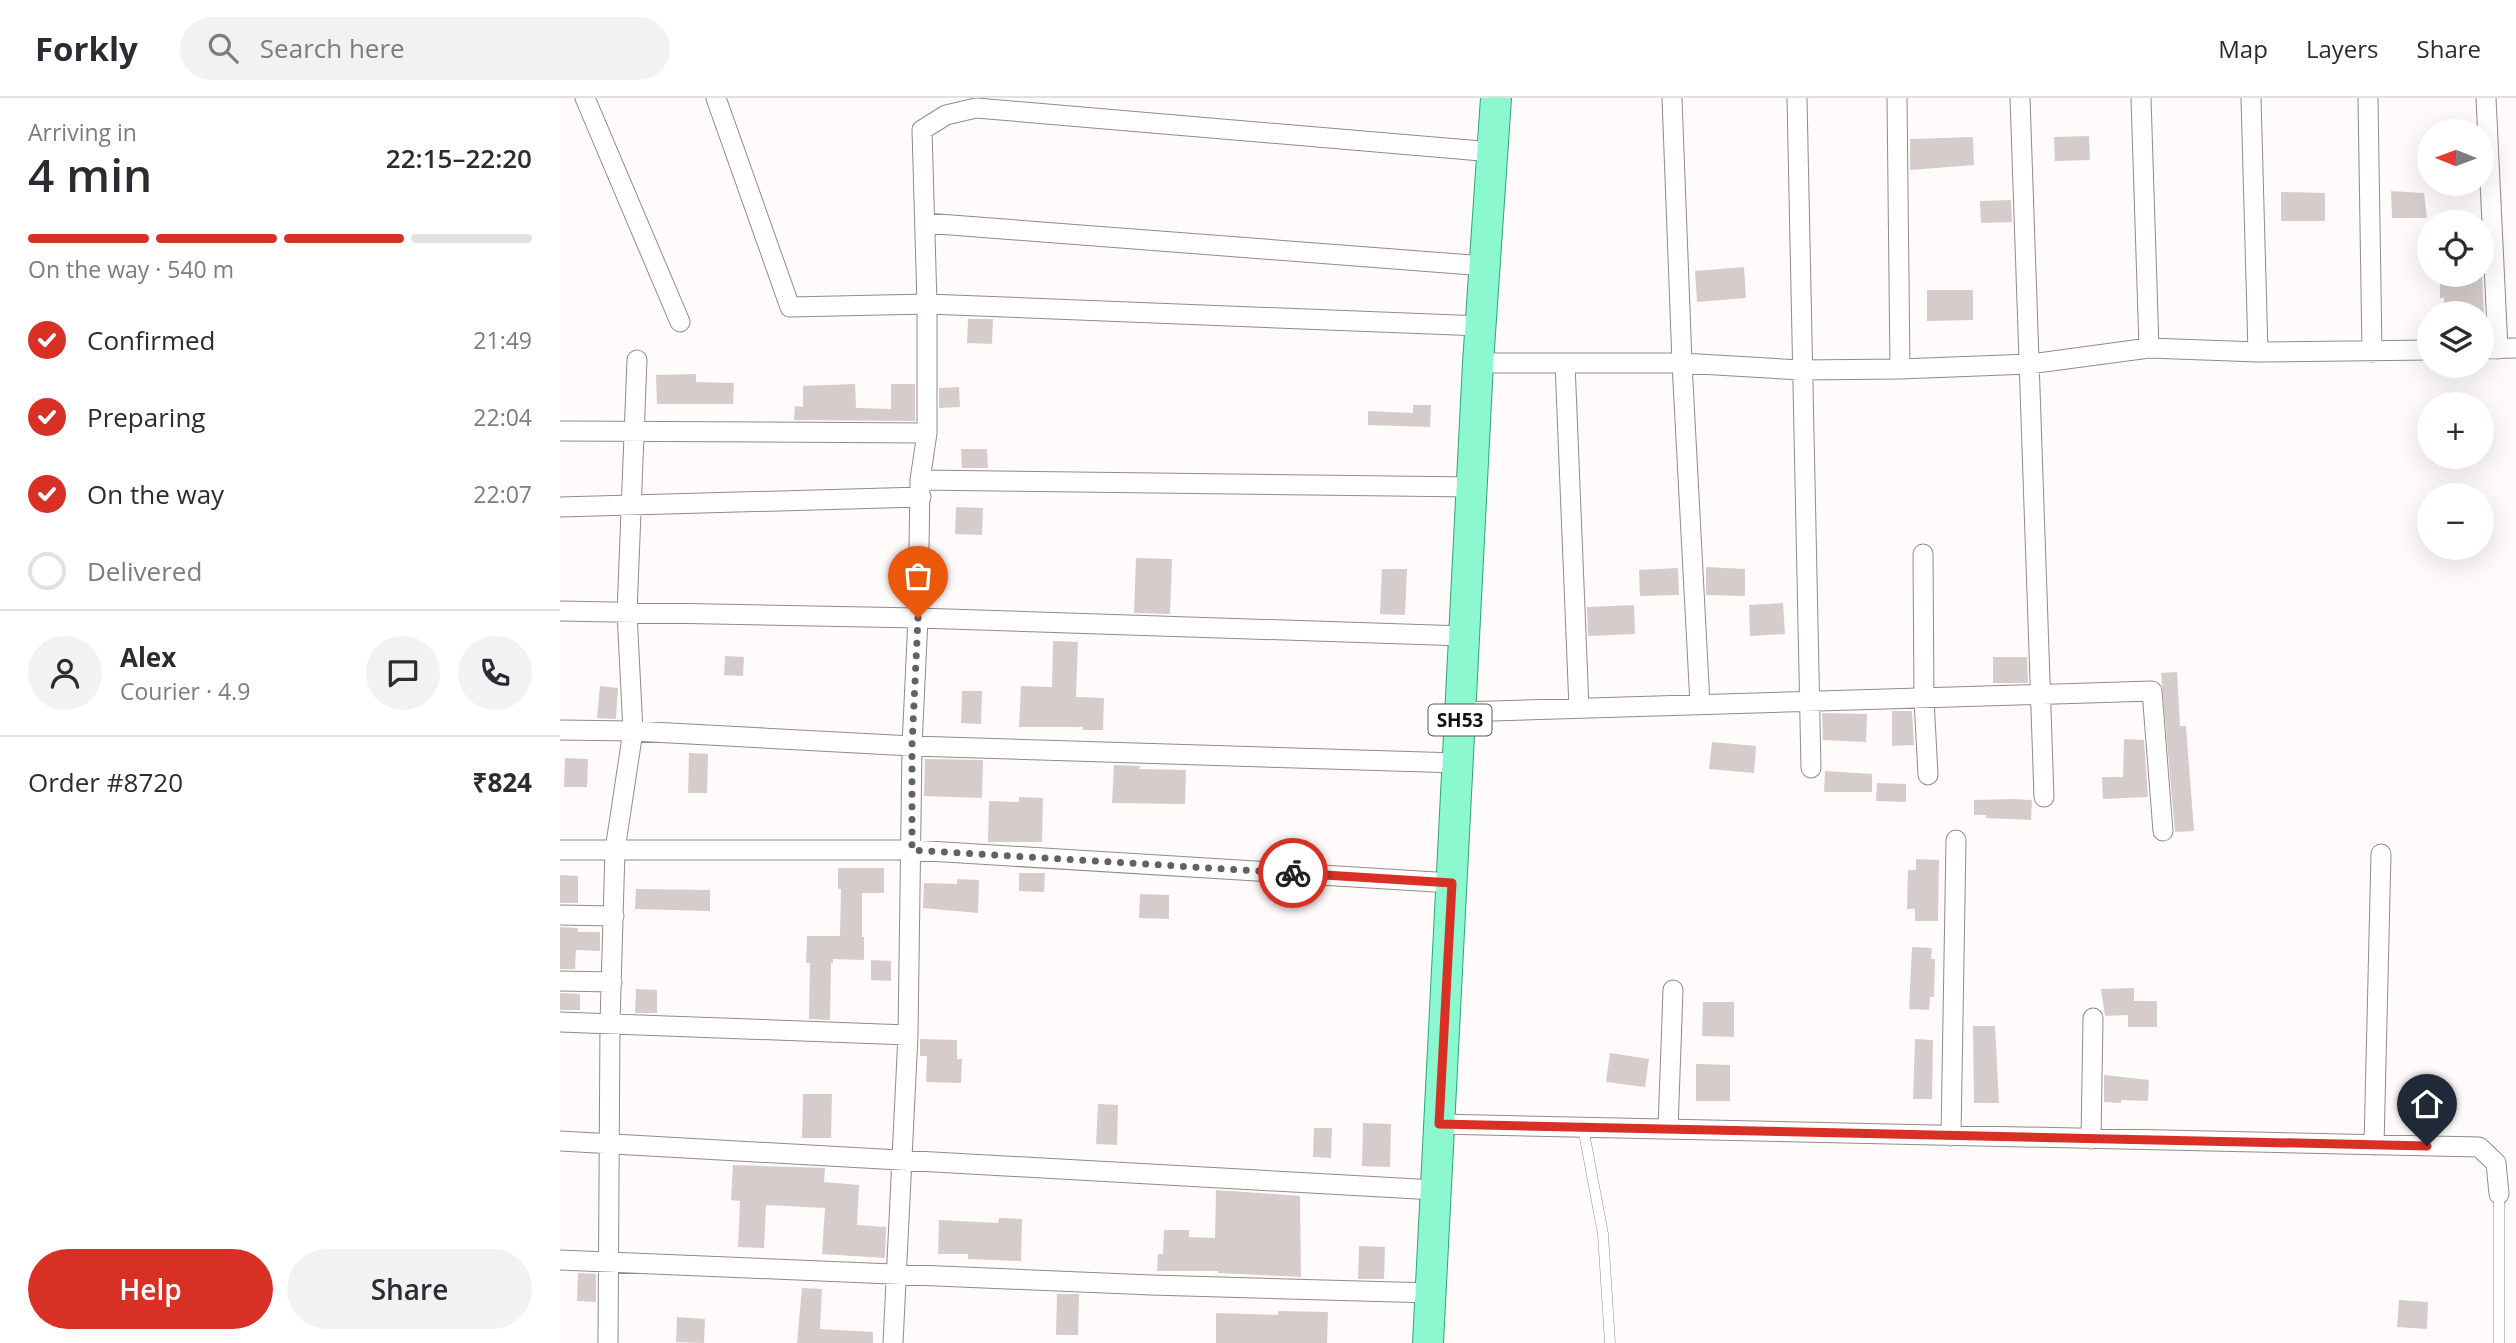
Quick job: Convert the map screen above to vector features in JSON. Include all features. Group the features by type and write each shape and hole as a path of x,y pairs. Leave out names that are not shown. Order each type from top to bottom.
{"main road":[{"name":"SH53","path":"1428,1343 1478,362 1496,98"}],"street":[{"path":"585,98 680,322"},
{"path":"716,98 790,307 927,304 1481,326"},
{"path":"1672,98 1682,363 1700,704"},
{"path":"1797,98 1811,768"},
{"path":"1897,98 1900,369"},
{"path":"2020,98 2044,797"},
{"path":"2141,98 2149,348"},
{"path":"2251,98 2258,352"},
{"path":"2368,98 2372,352"},
{"path":"2486,98 2498,349"},
{"path":"893,1343 908,1035 912,746 921,488 927,433 927,304 922,130 946,115 976,108 1493,152"},
{"path":"925,223 1485,266"},
{"path":"1478,362 1682,363 1801,370 1900,369 2030,364 2149,348 2258,352 2417,351"},
{"path":"608,1343 610,1023 615,849 633,731 627,613 638,360"},
{"path":"1565,363 1579,708"},
{"path":"560,431 927,433"},
{"path":"560,507 631,507 921,488 1472,487"},
{"path":"1923,554 1924,699 1928,775"},
{"path":"560,611 918,618 1464,636"},
{"path":"1460,712 2152,691 2163,831"},
{"path":"560,730 633,731 912,746 1458,763"},
{"path":"1951,1136 1956,840"},
{"path":"560,850 912,850 1452,883"},
{"path":"2374,1145 2381,854"},
{"path":"560,915 614,916"},
{"path":"560,981 612,982"},
{"path":"1668,1129 1673,990"},
{"path":"2091,1139 2093,1018"},
{"path":"560,1022 908,1035"},
{"path":"1439,1124 2479,1147 2496,1163 2499,1194"},
{"path":"560,1141 1436,1190"},
{"path":"560,1260 1151,1285 1432,1293"}],"lane":[{"path":"1583,1127 1602,1234 1610,1343"},
{"path":"2499,1194 2499,1343"}],"building":[{"path":"2089,136 2090,160 2055,161 2054,137"},
{"path":"1973,137 1974,165 1910,170 1910,139"},
{"path":"2391,191 2417,193 2417,196 2424,196 2426,210 2417,210 2417,218 2392,218"},
{"path":"2281,192 2325,193 2325,221 2281,221"},
{"path":"2011,200 2012,222 1981,223 1980,201"},
{"path":"1744,267 1746,298 1697,302 1695,271"},
{"path":"2440,287 2483,287 2483,301 2444,301 2444,298 2440,298"},
{"path":"1927,290 1973,290 1973,320 1927,321"},
{"path":"968,319 993,319 992,344 967,343"},
{"path":"696,374 696,382 734,383 733,404 657,404 656,375"},
{"path":"855,384 856,408 891,409 891,384 915,384 915,421 794,420 795,406 803,407 803,386"},
{"path":"959,387 960,407 939,408 939,388"},
{"path":"1413,405 1431,405 1430,427 1368,425 1368,411 1413,413"},
{"path":"961,449 987,449 988,468 962,468"},
{"path":"956,507 983,508 982,535 955,534"},
{"path":"1136,558 1172,559 1170,614 1134,613"},
{"path":"1706,567 1745,569 1745,596 1706,595"},
{"path":"1678,568 1679,595 1640,596 1639,570"},
{"path":"1382,569 1407,569 1405,615 1380,614"},
{"path":"1783,603 1785,634 1750,636 1749,605"},
{"path":"1634,605 1635,634 1588,636 1587,607"},
{"path":"1053,641 1078,642 1076,697 1104,698 1103,730 1083,730 1083,727 1019,727 1021,686 1052,687"},
{"path":"725,656 744,657 743,676 724,675"},
{"path":"1993,657 2027,657 2028,683 1993,683"},
{"path":"2177,672 2180,726 2186,726 2194,831 2175,832 2161,673"},
{"path":"600,686 618,688 616,719 597,718"},
{"path":"962,691 982,691 981,724 961,723"},
{"path":"1892,711 1912,711 1914,745 1892,746"},
{"path":"1822,713 1867,714 1866,742 1823,740"},
{"path":"2124,739 2144,740 2148,797 2103,799 2102,777 2123,777"},
{"path":"1712,742 1756,746 1754,773 1709,769"},
{"path":"689,753 708,754 707,793 688,793"},
{"path":"565,758 588,759 587,787 564,787"},
{"path":"925,759 983,760 982,798 924,796"},
{"path":"1114,765 1140,766 1139,769 1186,770 1185,804 1112,803"},
{"path":"1825,771 1872,774 1872,792 1824,792"},
{"path":"1877,783 1906,784 1906,802 1876,801"},
{"path":"1019,797 1043,798 1042,842 988,842 989,801 1019,802"},
{"path":"1974,800 2032,800 2031,820 1974,815"},
{"path":"1916,859 1939,860 1938,921 1915,921 1915,909 1907,909 1908,870 1916,870"},
{"path":"838,868 884,868 884,893 862,893 864,960 833,959 830,1020 809,1019 810,963 806,963 807,936 840,936 841,889 838,889"},
{"path":"1019,873 1045,873 1044,892 1019,891"},
{"path":"560,875 578,876 578,903 560,903"},
{"path":"957,879 979,880 978,913 923,908 924,883 957,884"},
{"path":"636,889 710,890 710,911 635,909"},
{"path":"1140,894 1169,895 1169,919 1139,918"},
{"path":"560,927 578,928 578,932 600,932 600,951 576,950 575,969 560,969"},
{"path":"1912,947 1932,948 1931,959 1935,959 1934,997 1930,997 1929,1010 1909,1009"},
{"path":"871,960 891,961 891,981 871,980"},
{"path":"2134,988 2134,1001 2157,1001 2157,1027 2128,1027 2128,1015 2105,1016 2101,989"},
{"path":"636,989 657,990 657,1013 635,1013"},
{"path":"560,993 580,994 580,1010 560,1010"},
{"path":"1703,1002 1734,1002 1734,1037 1702,1036"},
{"path":"1973,1026 1995,1026 1999,1103 1974,1103"},
{"path":"920,1039 957,1040 957,1059 962,1059 961,1083 926,1082 927,1056 920,1056"},
{"path":"1915,1039 1933,1040 1932,1099 1913,1099"},
{"path":"1610,1053 1649,1059 1645,1087 1606,1082"},
{"path":"1696,1064 1730,1065 1730,1101 1696,1101"},
{"path":"2104,1075 2149,1080 2148,1101 2104,1102"},
{"path":"803,1094 832,1094 831,1138 802,1138"},
{"path":"1098,1104 1118,1105 1117,1145 1096,1144"},
{"path":"1363,1123 1391,1124 1390,1167 1362,1166"},
{"path":"1314,1128 1332,1128 1331,1158 1313,1157"},
{"path":"733,1165 825,1168 824,1182 859,1185 857,1225 886,1227 885,1258 822,1254 825,1208 766,1205 764,1248 738,1247 740,1201 731,1200"},
{"path":"1216,1190 1300,1196 1301,1277 1218,1271 1157,1271 1158,1254 1163,1254 1164,1230 1189,1230 1189,1237 1215,1238"},
{"path":"999,1218 1022,1219 1021,1261 968,1259 968,1254 938,1254 939,1220 998,1223"},
{"path":"1359,1246 1385,1247 1384,1279 1358,1279"},
{"path":"578,1273 596,1274 596,1302 577,1301"},
{"path":"802,1288 822,1289 820,1329 873,1332 873,1343 797,1343"},
{"path":"1057,1294 1079,1294 1078,1335 1056,1335"},
{"path":"2399,1300 2428,1302 2427,1329 2397,1327"},
{"path":"1278,1311 1328,1312 1327,1343 1216,1343 1216,1313 1278,1315"},
{"path":"677,1317 705,1319 704,1343 676,1342"}],"way so far":[{"path":"918,618 912,746 912,850 1293,873"}],"route":[{"path":"1293,873 1452,883 1439,1124 2427,1146"}]}
